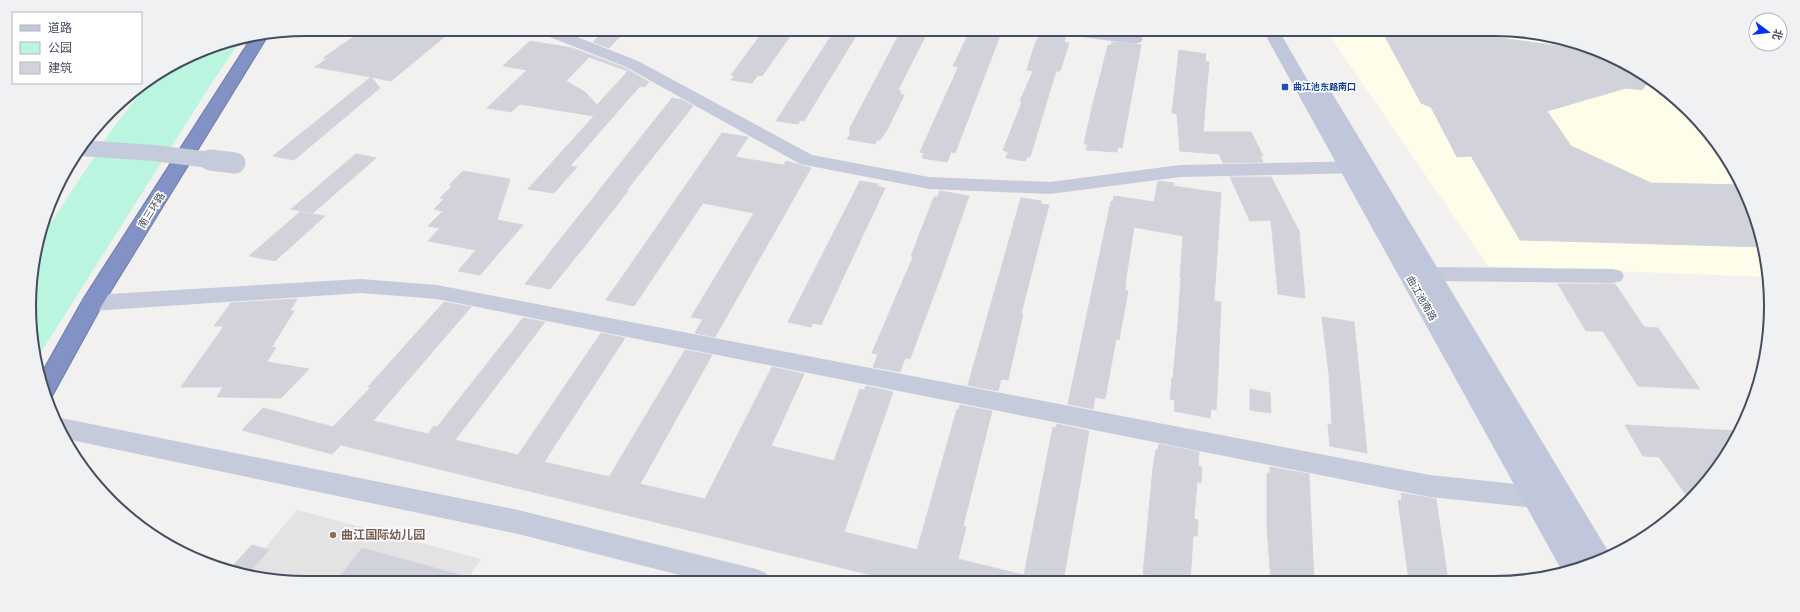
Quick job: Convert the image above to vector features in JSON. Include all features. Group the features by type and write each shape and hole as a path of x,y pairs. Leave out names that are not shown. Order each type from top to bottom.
{"highway":[{"name":"南三环路","path":"47,384 92,303 260,40"}],"main road":[{"name":"曲江池南路","path":"1274,36 1357,167 1430,274 1596,555"},
{"name":"曲江池南路","path":"1289,36 1357,167 1535,497 1573,564"}],"street":[{"path":"580,36 807,160 929,183 1050,188 1180,171 1357,167"},
{"path":"1112,36 1135,39"},
{"path":"87,148 154,153 235,163"},
{"path":"1430,274 1613,276"},
{"path":"92,303 361,286 437,292 1430,486 1535,497"},
{"path":"66,429 514,521 732,576"}],"shaded area":[{"path":"1330,36 1494,36 1529,38 1581,50 1629,72 1658,92 1685,115 1708,142 1728,171 1750,219 1759,253 1762,277 1488,266"},
{"name":"曲江国际幼儿园","path":"297,510 481,559 470,576 306,576 271,574 247,570"}],"green space":[{"path":"238,45 213,81 40,354 36,306 37,288 41,253 47,229 113,128 140,94 156,82 187,64 219,50"}],"building":[{"path":"355,36 446,36 391,81 315,67 328,58 323,58"},
{"path":"599,36 620,36 609,48 593,42"},
{"path":"760,36 790,36 762,76 758,75 752,83 731,80 735,76 731,75"},
{"path":"831,36 856,36 804,121 800,120 798,124 776,121"},
{"path":"898,36 925,36 898,90 901,91 900,94 904,95 887,130 880,140 877,140 875,144 847,139 850,135 850,128"},
{"path":"968,36 1000,36 955,153 951,152 947,162 922,158 924,153 920,152 958,67 953,66"},
{"path":"1039,36 1066,36 1064,42 1069,43 1060,71 1056,71 1030,157 1027,157 1025,161 1006,158 1008,152 1003,150 1022,102 1020,101 1033,71 1027,70"},
{"path":"1385,36 1483,36 1572,47 1581,50 1629,72 1647,84 1642,90 1626,88 1547,111 1571,146 1651,183 1735,185 1750,219 1758,247 1520,240 1471,156 1457,157 1431,107 1421,103"},
{"path":"530,41 572,48 625,68 649,82 645,87 640,86 570,166 577,167 554,193 528,189 594,116 520,104 511,112 487,108 527,70 503,66","holes":["589,57 628,71 597,105 585,92 566,81"]},
{"path":"1112,42 1141,45 1122,148 1118,147 1117,152 1086,150 1088,144 1084,144 1092,108 1108,45 1111,46"},
{"path":"1179,50 1206,54 1205,61 1209,62 1203,132 1251,132 1263,156 1260,156 1263,162 1223,163 1219,154 1180,151 1177,114 1172,113"},
{"path":"371,77 380,88 294,160 273,156"},
{"path":"672,98 682,100 693,106 580,252 550,289 525,284"},
{"path":"722,133 748,137 735,157 784,165 786,161 811,168 715,337 695,333 703,319 691,317 754,213 703,203 634,306 606,300"},
{"path":"356,154 376,158 313,213 291,209"},
{"path":"463,171 510,179 497,220 523,225 480,275 458,271 476,250 428,241 440,228 428,226 443,211 434,209 444,199 440,198 452,186 449,185"},
{"path":"1230,177 1271,177 1299,231 1305,298 1278,294 1271,220 1250,221"},
{"path":"860,181 878,184 877,186 885,188 821,325 813,323 811,327 788,322"},
{"path":"1158,181 1174,183 1173,186 1221,193 1214,301 1221,302 1217,395 1216,410 1211,409 1210,418 1174,411 1175,400 1170,399 1178,323 1183,236 1134,227 1126,278 1125,290 1128,291 1119,340 1116,339 1105,399 1095,397 1093,409 1068,404 1111,201 1113,202 1114,196 1154,202"},
{"path":"940,191 969,196 910,359 905,358 900,372 873,367 878,354 872,353 913,257 911,256 934,197 937,197"},
{"path":"1021,198 1041,201 1041,204 1049,205 1021,314 1023,314 1008,380 1001,379 998,391 968,385"},
{"path":"300,212 325,216 275,261 249,256"},
{"path":"1558,284 1615,284 1644,327 1658,328 1700,389 1638,386 1603,331 1586,331"},
{"path":"297,299 290,311 294,311 271,348 276,347 267,362 309,369 281,398 217,397 223,387 181,387 224,326 214,326 231,303"},
{"path":"444,302 471,307 373,421 428,434 434,426 437,427 523,318 545,322 455,440 518,455 601,333 625,338 544,462 609,477 685,350 712,355 640,484 705,499 772,367 804,374 771,446 834,461 860,389 864,390 866,386 893,392 844,532 917,550 957,409 959,410 960,405 992,411 963,526 966,527 958,559 1024,575 1053,427 1056,428 1057,424 1089,431 1064,576 876,576 341,445 332,454 242,430 263,408 333,427 371,387 368,387"},
{"path":"1322,317 1354,322 1367,453 1330,446 1328,424 1332,425 1329,374"},
{"path":"1250,389 1270,393 1271,413 1250,410"},
{"path":"1625,425 1733,431 1728,441 1708,470 1686,495 1659,457 1643,456"},
{"path":"1159,444 1199,452 1198,466 1202,467 1201,483 1197,482 1194,519 1198,520 1197,536 1193,536 1190,576 1152,576 1143,574 1153,468 1156,450 1158,450"},
{"path":"1270,467 1309,474 1314,576 1271,576 1267,527 1267,473 1270,473"},
{"path":"1401,493 1436,499 1447,576 1408,576 1398,500 1402,501"},
{"path":"252,545 269,550 251,570 233,566"},
{"path":"362,548 464,576 340,576"}],"place":[{"name":"曲江池东路南口","path":"1285,87"},
{"name":"曲江国际幼儿园","path":"333,535"}]}
